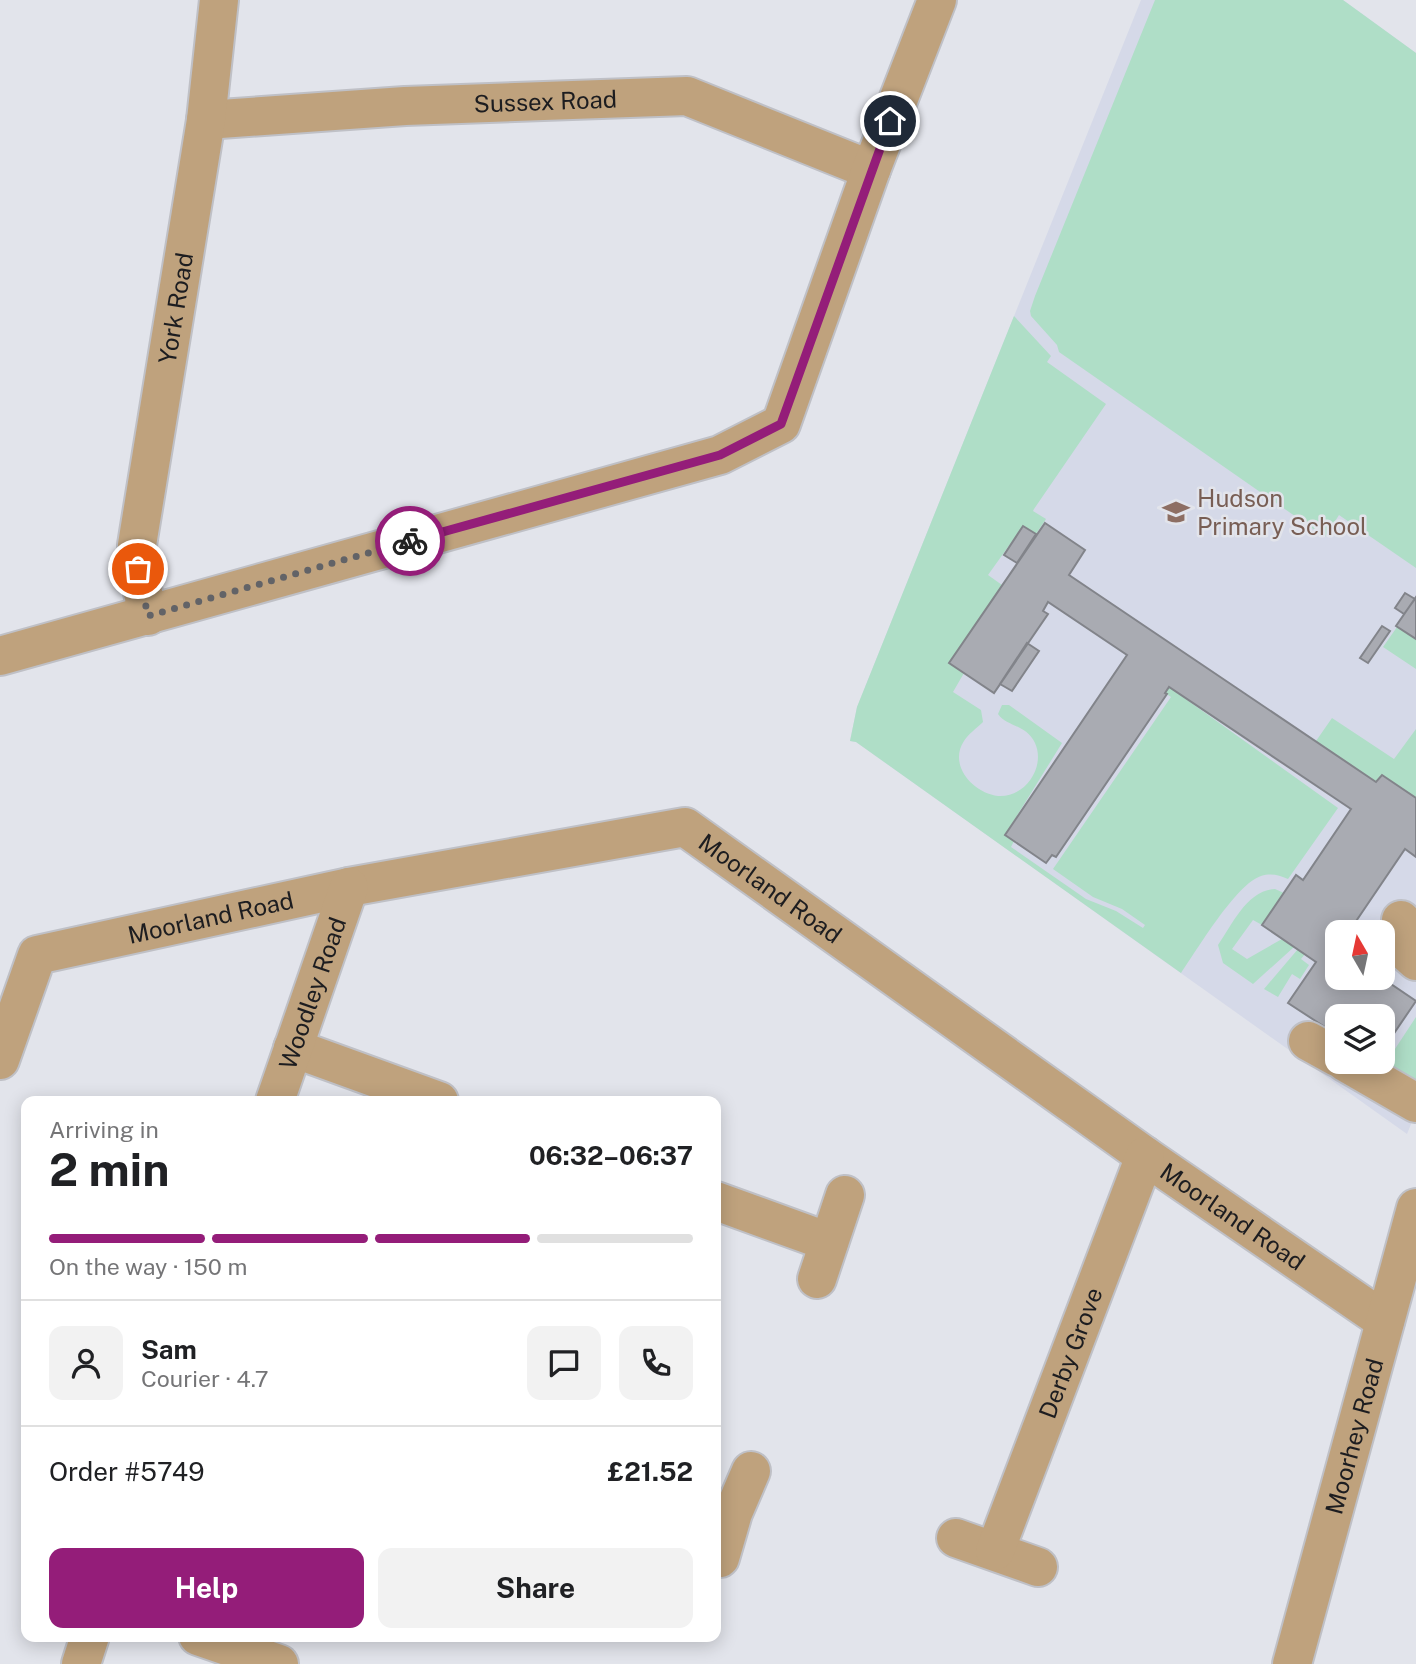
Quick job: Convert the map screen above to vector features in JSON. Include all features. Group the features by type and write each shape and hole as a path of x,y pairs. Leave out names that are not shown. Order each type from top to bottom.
{"street":[{"name":"York Road","path":"148,616 138,569 137,545 206,120 219,0"},
{"path":"0,656 720,455 781,424 871,170 937,0"},
{"name":"Sussex Road","path":"206,120 405,106 687,96 871,170"},
{"name":"Moorland Road","path":"0,1060 37,955 349,887 685,827 1145,1156 1385,1321"},
{"name":"Woodley Road","path":"277,1096 349,887"},
{"path":"1401,920 1406,952 1416,961"},
{"path":"293,1048 425,1096"},
{"path":"1366,1074 1416,1102"},
{"name":"Derby Grove","path":"995,1551 1145,1156"},
{"path":"817,1279 845,1195"},
{"path":"721,1203 830,1242"},
{"name":"Moorhey Road","path":"1292,1664 1416,1209"},
{"path":"721,1546 724,1510 751,1471"},
{"path":"957,1538 1038,1567"},
{"path":"81,1664 88,1642"},
{"path":"215,1642 279,1664"}],"shaded area":[{"name":"Hudson Primary School","path":"1141,0 1343,0 1416,53 1416,1112 1407,1134 856,742 850,741 857,707"}],"green space":[{"path":"1155,0 1343,0 1416,53 1416,568 1339,515 1325,537 1059,352 1057,345 1031,316 1035,296"},
{"path":"1014,316 1051,356 1047,362 1106,404 1034,509 1033,511 1046,519 1036,534 1023,526 988,575 1002,585 950,663 964,673 953,692 981,710 983,722 964,741 959,759 966,776 980,790 998,796 1017,792 1031,779 1038,762 1035,743 1027,732 998,714 1002,705 1009,705 1062,743 1005,835 1014,841 1011,847 1086,899 1116,911 1143,928 1145,925 1122,909 1093,897 1053,869 1171,697 1165,693 1169,687 1338,808 1288,879 1275,875 1261,876 1240,891 1181,973 856,742 850,741 857,707"},
{"path":"1397,627 1416,639 1416,669 1383,647"},
{"path":"1332,718 1394,759 1416,729 1416,798 1382,775 1376,782 1316,741"},
{"path":"1275,889 1284,893 1262,925 1253,920 1232,949 1247,959 1282,939 1294,947 1253,984 1223,963 1218,945 1248,902 1256,895"},
{"path":"1298,949 1305,954 1301,959 1309,965 1300,979 1292,974 1278,997 1264,989"},
{"path":"1416,1017 1416,1090 1395,1073 1395,1049"}],"building":[{"path":"1045,523 1085,550 1069,575 1376,782 1382,775 1416,798 1416,857 1405,849 1357,920 1325,920 1325,990 1395,990 1395,987 1416,1001 1395,1032 1395,1004 1325,1004 1325,1027 1288,1003 1316,962 1262,925 1296,875 1303,880 1351,809 1169,687 1165,693 1167,694 1056,857 1052,855 1046,863 1005,835 1127,655 1048,602 1043,611 1048,614 994,693 949,663"},
{"path":"1023,526 1036,534 1017,563 1004,555"},
{"path":"1405,593 1415,599 1404,614 1395,608"},
{"path":"1416,597 1416,639 1396,626"},
{"path":"1382,626 1390,631 1368,663 1360,658"},
{"path":"1027,643 1039,651 1012,691 1000,684"}],"way so far":[{"path":"138,569 148,616 410,541"}],"place":[{"name":"Hudson Primary School","path":"1176,512"}],"route":[{"path":"410,541 720,455 781,424 890,121"}]}
